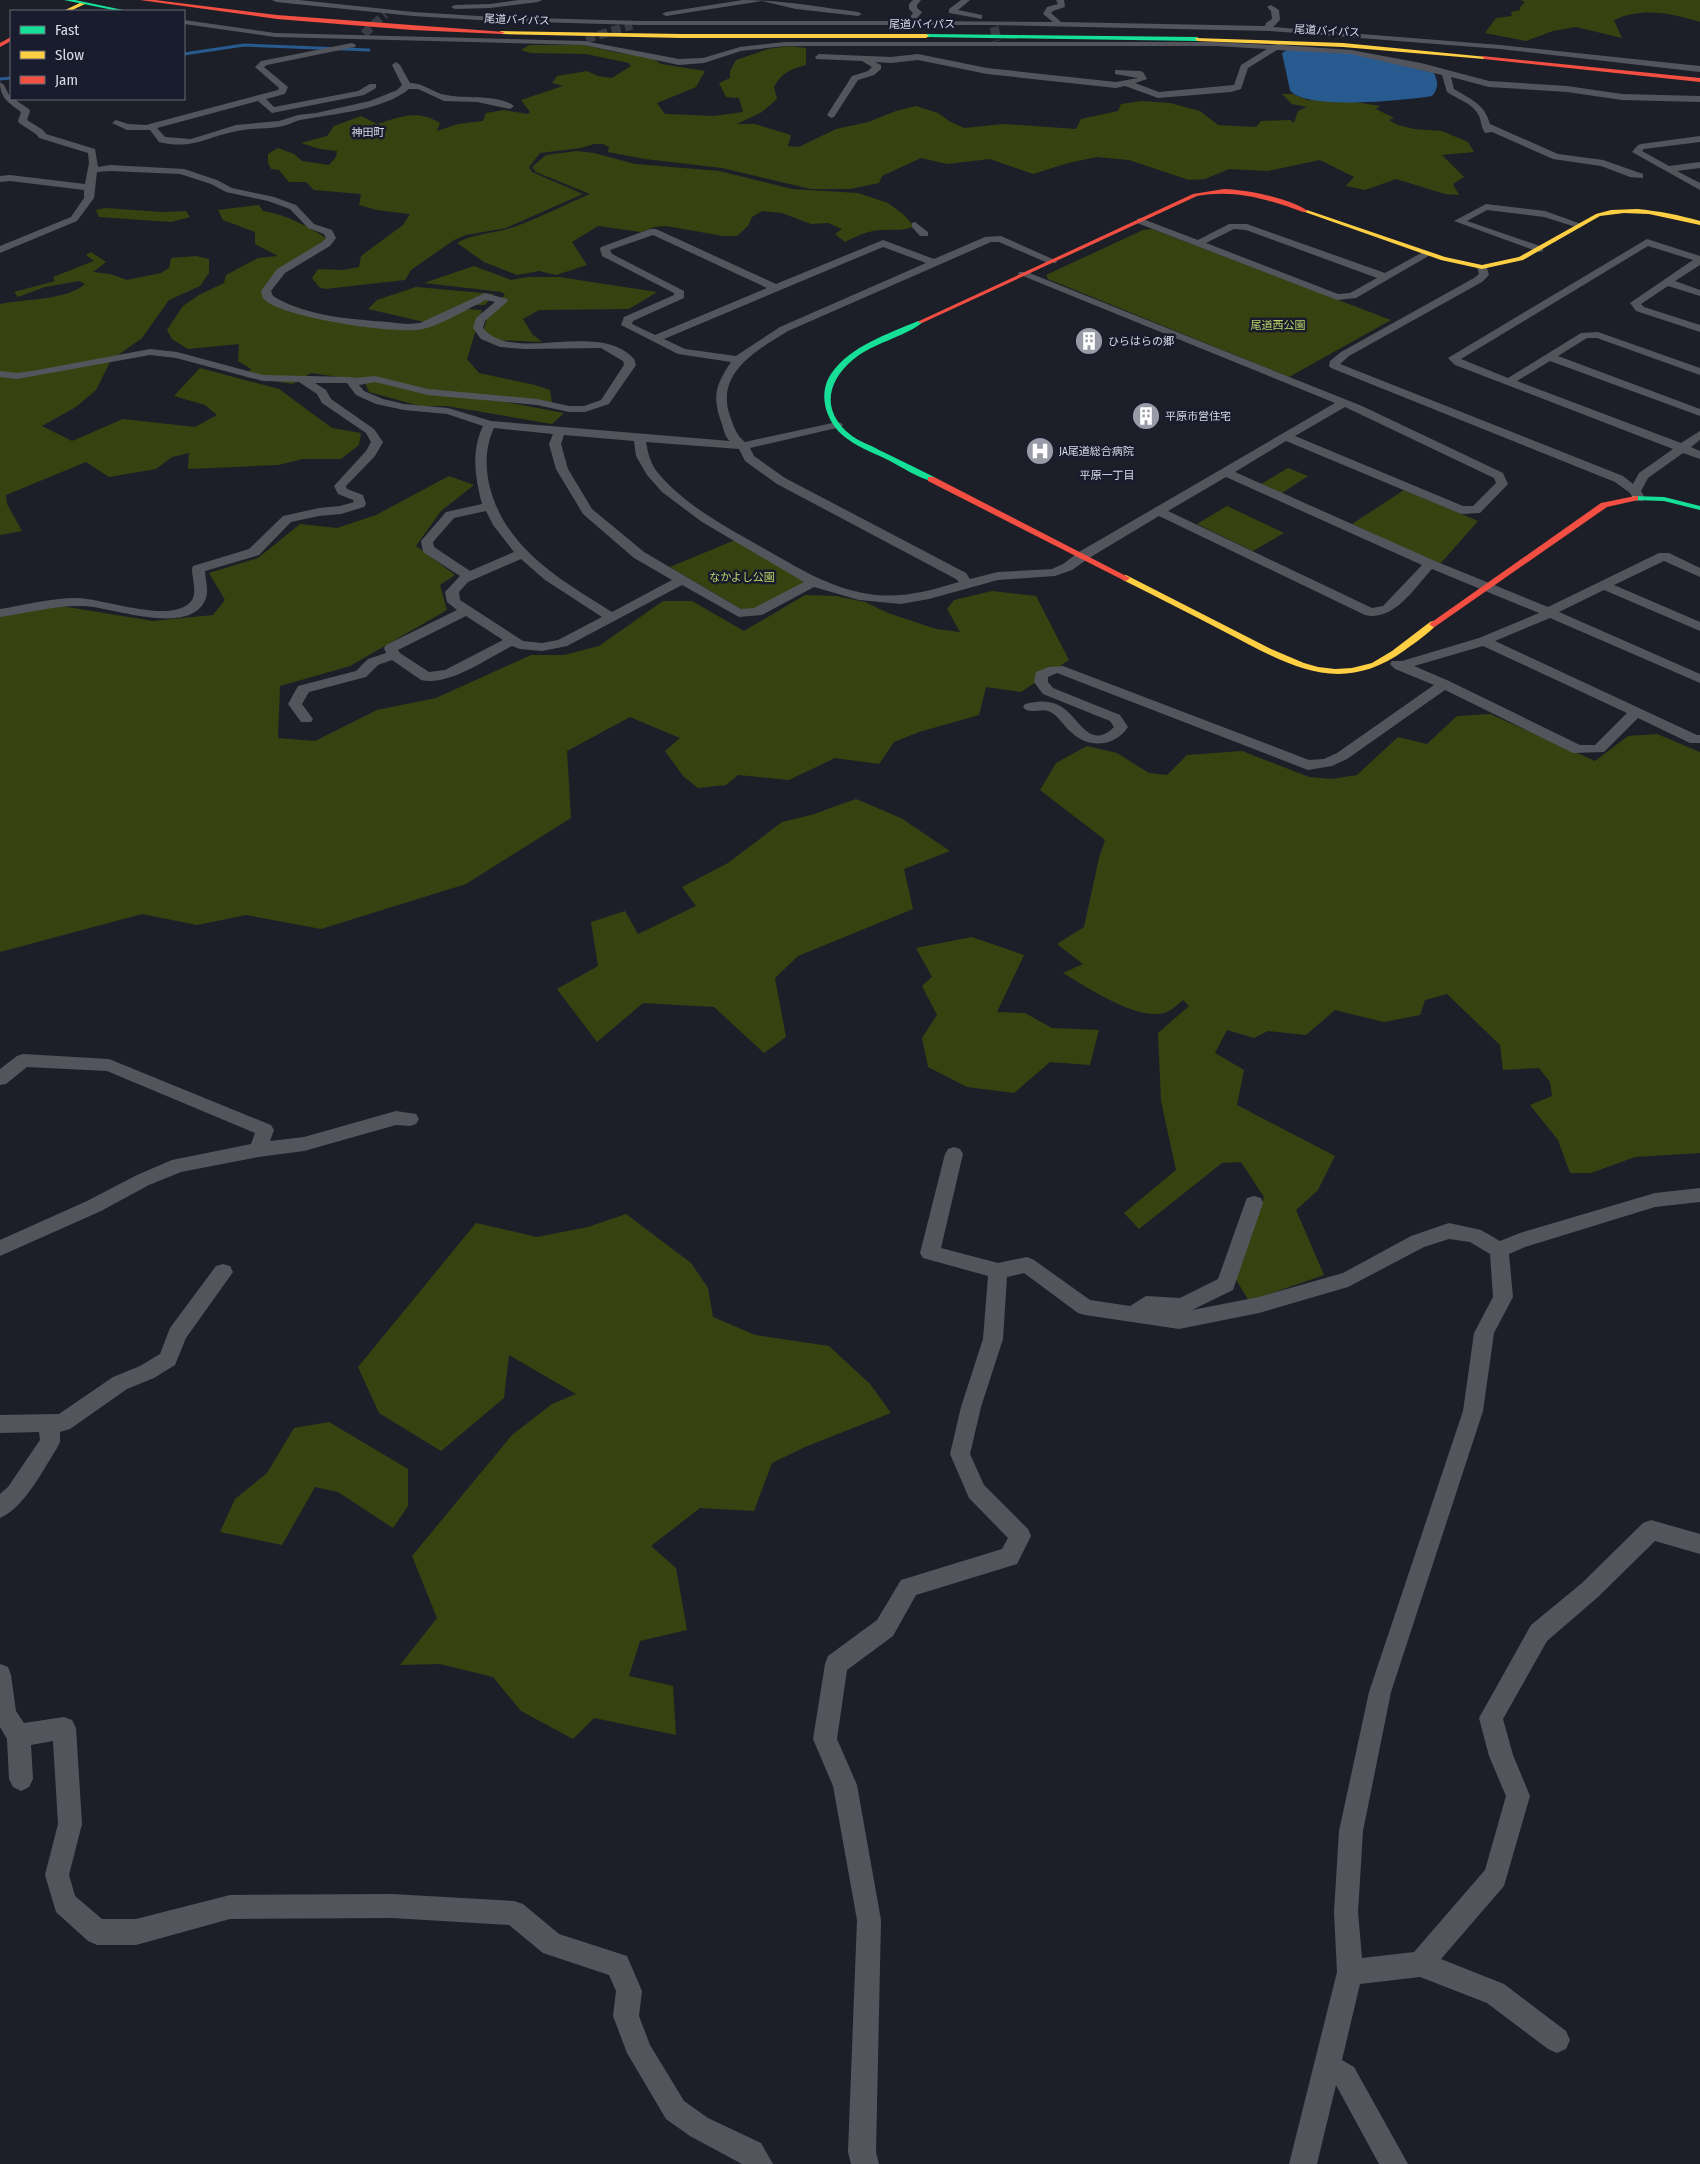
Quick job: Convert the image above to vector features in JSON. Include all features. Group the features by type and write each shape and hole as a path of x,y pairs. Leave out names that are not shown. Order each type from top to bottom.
{"main road":[{"path":"68,0 121,10"},
{"name":"尾道バイパス","path":"143,0 246,15 444,30 569,34 1069,37 1288,42 1453,52 1694,82"},
{"name":"尾道バイパス","path":"179,0 316,16 496,27 622,30 1235,34 1395,43 1700,72"},
{"path":"243,1 335,13 496,27"},
{"path":"68,10 86,2"},
{"path":"185,17 338,30 569,34"},
{"path":"1700,224 1662,211 1627,208 1598,215 1539,249 1508,263 1482,267 1426,254 1268,197 1244,192 1210,191 1195,195 1023,274 851,356 832,374 826,389 828,410 837,425 849,437 1284,658 1312,669 1354,671 1394,662 1434,623 1604,505 1637,494 1677,500 1700,508"}],"street":[{"path":"276,0 413,14 636,24 915,22 1270,29 1500,47 1700,72"},
{"path":"385,12 386,0"},
{"path":"413,14 462,6 538,0"},
{"path":"636,24 658,15 758,0"},
{"path":"766,0 796,7 915,22"},
{"path":"915,22 918,12 913,9 913,4 917,0"},
{"path":"966,0 952,11 976,16 992,25"},
{"path":"1057,25 1057,21 1046,14 1050,9 1062,4 1060,0"},
{"path":"1270,29 1270,25 1276,20 1275,10 1271,8"},
{"path":"185,22 275,35 585,41 679,62 704,60 720,54 762,45 1216,44 1278,46 1351,52 1421,66 1489,84 1567,89 1622,97 1700,99 1694,82"},
{"path":"116,123 127,127 152,127 282,92 284,87 259,66 264,62 346,46 365,37"},
{"path":"806,44 820,61 862,58 891,60 918,57 988,71 1116,85 1128,84 1143,78 1140,74 1118,72"},
{"path":"1128,84 1158,94 1231,89 1238,87 1244,67 1278,46"},
{"path":"831,115 855,78 878,67 862,58"},
{"path":"396,65 407,86"},
{"path":"1446,74 1450,90 1476,106 1482,112 1486,128 1556,158 1602,163 1640,176"},
{"path":"0,85 10,100"},
{"path":"260,98 272,110 360,93 373,86"},
{"path":"152,127 162,140 192,142 236,128 280,124 298,118 316,116 372,103 400,92 407,86 419,86 444,98 478,99 510,106"},
{"path":"0,250 74,219 89,198 88,187 94,157 92,151 42,136 40,132 22,121 26,111 10,100"},
{"path":"1700,139 1641,147 1637,152 1700,187"},
{"path":"1668,169 1700,165"},
{"path":"0,374 17,376 32,374 150,352 178,356 263,378 331,379 350,380 353,382 375,379 428,392 537,402 569,409 585,408 605,402 630,365 628,359 603,345 525,346 492,341 485,337 478,328 480,320 503,301 484,296 422,326 406,327 319,317 272,302 266,291 281,271 326,244 331,238 328,232 311,226 298,210 271,198 229,190 214,182 181,171 110,168 92,170"},
{"path":"0,179 10,178 88,187"},
{"path":"1539,249 1459,221 1486,207 1545,214 1579,225"},
{"path":"1140,221 1337,297 1352,296 1426,254"},
{"path":"916,226 924,234"},
{"path":"1197,244 1232,226 1247,227 1385,277"},
{"path":"738,360 682,352 626,325 628,319 680,296 679,291 607,256 605,250 653,231 776,288"},
{"path":"967,585 961,576 781,481 749,458 743,446 732,437 721,406 724,381 738,360 784,330 989,239 1001,239 1052,261"},
{"path":"654,339 883,242 935,263"},
{"path":"1700,260 1647,242 1454,358 1458,363 1510,381 1700,455"},
{"path":"1700,260 1635,303 1640,309 1700,329"},
{"path":"1482,267 1484,275 1478,280 1345,354 1334,363 1335,366 1618,479 1637,494 1644,476 1700,435"},
{"path":"1023,274 1358,408 1499,476 1502,484 1476,510 1461,510 1286,437"},
{"path":"1667,282 1700,293"},
{"path":"1510,381 1585,334 1598,335 1700,372"},
{"path":"1549,357 1700,413"},
{"path":"0,612 85,602 159,615 177,615 196,603 200,596 198,570 254,552 287,519 319,512 341,510 360,504 359,498 342,491 340,486 370,453 377,442 370,431 326,401 322,392 303,380"},
{"path":"353,382 360,393 380,402 404,407 448,411 490,424 640,438 743,446 837,425"},
{"path":"640,438 639,446 642,460 668,491 702,518 814,582 863,598 887,600 924,598 998,576 1049,573 1062,570 1084,555 1344,403"},
{"path":"490,424 484,434 480,467 483,487 489,506 502,531 521,554 556,583 611,617"},
{"path":"560,430 555,444 562,469 587,511 639,555 739,613 757,612 814,582"},
{"path":"1226,472 1430,564 1550,612 1700,679"},
{"path":"469,576 428,549 427,540 450,515 489,506"},
{"path":"1159,511 1370,612 1387,610 1430,564"},
{"path":"521,554 463,579 452,592 454,602 520,645 542,647 562,643 682,580"},
{"path":"1394,662 1484,641 1550,612 1664,556 1700,573"},
{"path":"1604,585 1700,627"},
{"path":"467,610 391,648 394,655 426,677 448,674 512,640"},
{"path":"1484,641 1635,713 1695,740 1700,739"},
{"path":"306,719 295,704 303,689 361,674 373,662 394,655"},
{"path":"1394,662 1444,684 1578,750 1599,749 1635,713"},
{"path":"1030,707 1044,705 1056,708 1080,734 1098,741 1114,736 1121,727 1116,718 1048,691 1041,682 1041,675 1058,669 1308,765 1327,763 1342,756 1444,684"},
{"path":"0,1080 23,1060"},
{"path":"0,1063 23,1060 108,1065 265,1130 258,1150"},
{"path":"0,1248 94,1206 143,1180 178,1165 258,1150 304,1144 396,1118 410,1119"},
{"path":"954,1154 930,1253 998,1272 1028,1265 1085,1307 1179,1321 1259,1305 1348,1278 1418,1241 1449,1231 1474,1235 1499,1250 1655,1200 1700,1195"},
{"path":"1132,1314 1146,1304 1182,1306 1226,1284 1254,1204"},
{"path":"1304,2164 1350,1972 1346,1912 1353,1822 1380,1692 1474,1411 1484,1333 1503,1297 1499,1250"},
{"path":"0,1424 63,1423 120,1383 147,1372 168,1359 177,1334 223,1272"},
{"path":"866,2164 862,2152 869,1920 845,1785 826,1739 836,1664 885,1628 909,1587 1008,1557 1020,1536 976,1490 960,1454 971,1406 992,1339 998,1272"},
{"path":"0,1508 15,1494 50,1442 48,1423"},
{"path":"1420,1964 1495,1877 1518,1796 1501,1756 1491,1718 1539,1633 1590,1590 1651,1530 1700,1544"},
{"path":"0,1675 6,1714 19,1736 21,1779"},
{"path":"19,1736 64,1728 70,1824 57,1875 66,1903 97,1932 136,1932 230,1907 392,1906 514,1913 552,1944 618,1965 629,1991 626,2016 640,2053 675,2110 699,2127 751,2153 759,2164"},
{"path":"1350,1972 1420,1964 1495,1994 1557,2040"},
{"path":"1328,2067 1345,2076 1394,2164"}],"green space":[{"path":"1520,0 1700,0 1700,22 1657,13 1625,16 1614,20 1622,38 1576,27 1553,31 1526,41 1485,33 1496,18 1512,16 1511,12 1520,10 1520,7 1525,2"},
{"path":"529,45 584,45 619,53 651,57 661,64 705,71 696,87 657,103 665,114 714,116 743,112 739,98 726,97 719,83 730,78 730,71 736,60 768,49 789,46 806,48 806,65 787,72 774,87 777,99 762,112 737,124 755,124 791,135 788,146 799,147 836,129 868,122 896,111 916,106 938,113 964,128 1004,124 1076,129 1081,119 1118,111 1121,104 1141,101 1170,103 1200,111 1218,125 1256,127 1261,121 1290,120 1294,123 1298,111 1307,107 1292,104 1282,94 1293,94 1307,100 1349,101 1380,106 1376,109 1394,118 1389,120 1398,125 1414,129 1442,131 1468,142 1474,152 1442,155 1464,177 1453,184 1459,195 1445,194 1396,179 1365,190 1346,186 1354,177 1320,160 1268,171 1229,169 1205,179 1189,180 1129,160 1097,157 1068,163 1033,174 990,159 947,164 921,158 882,176 879,183 850,189 811,189 722,168 645,159 608,152 609,147 603,144 594,144 581,148 540,153 529,167 532,172 583,194 506,228 466,235 454,240 411,270 405,280 325,289 319,287 312,278 318,269 343,270 359,267 361,256 403,225 410,214 377,210 359,205 361,194 314,190 306,182 289,182 279,170 271,169 268,163 268,154 278,148 294,154 302,161 329,165 336,157 337,151 320,149 301,143 327,136 334,126 361,116 377,124 409,116 424,116 440,123 437,131 458,124 483,121 486,113 504,110 528,114 530,112 521,100 563,86 552,83 557,76 587,71 598,76 612,78 631,66 629,63 586,54 531,53 521,50"},
{"path":"577,151 594,153 635,164 719,171 792,189 858,193 888,203 904,215 914,226 902,230 873,231 845,242 835,234 842,229 828,223 811,224 782,213 762,211 752,217 748,226 737,236 723,236 666,226 655,227 641,232 598,226 572,242 587,265 556,275 539,271 517,275 484,262 457,243 470,237 514,227 533,220 590,194 536,172 532,167 546,155"},
{"path":"259,205 263,211 296,221 326,238 316,248 283,270 266,298 341,321 407,329 467,309 482,310 467,359 479,373 550,390 552,403 431,390 311,373 293,384 245,377 251,369 238,361 239,344 188,349 172,339 167,330 183,306 199,295 224,283 226,275 258,258 278,256 255,244 255,232 223,220 218,210"},
{"path":"105,208 162,212 186,211 190,217 171,222 99,217 96,210"},
{"name":"尾道西公園","path":"1152,229 1391,320 1289,377 1048,279 1046,275 1143,230"},
{"path":"91,252 106,262 93,272 110,274 127,280 161,273 169,268 171,258 196,256 209,259 209,273 200,286 169,300 142,338 111,360 96,390 76,407 42,426 72,441 123,419 195,427 217,415 205,405 174,396 200,368 279,389 332,428 361,433 359,445 341,459 303,459 278,465 188,469 189,453 172,457 156,469 109,477 86,462 6,495 7,504 22,531 0,535 0,304 57,296 77,289 85,284 79,281 45,287 18,297 14,292 55,281 53,277 94,261 86,255"},
{"path":"474,266 511,280 527,277 559,277 657,292 629,309 539,310 523,319 532,334 542,342 495,340 483,332 490,307 505,295 502,292 424,283"},
{"path":"416,287 494,294 485,305 463,305 424,322 368,309 377,300"},
{"path":"373,381 427,394 505,402 564,413 552,424 447,406 420,406 369,392 365,383"},
{"path":"1288,468 1308,476 1282,493 1261,484"},
{"path":"449,476 474,485 441,511 416,546 455,575 440,585 447,610 350,666 280,686 278,738 315,741 377,710 436,698 531,655 564,655 599,646 663,601 692,601 744,631 805,595 836,596 865,602 888,613 936,629 960,632 947,609 954,600 992,591 1036,596 1069,660 1021,692 986,687 979,715 919,732 894,742 879,764 835,758 789,780 738,775 726,785 698,788 683,776 665,751 680,738 630,717 567,751 571,818 466,884 321,929 246,915 197,925 142,914 0,952 0,614 61,606 153,621 213,615 225,600 209,573 258,558 300,524 337,528 376,515"},
{"path":"1404,490 1478,521 1440,564 1352,524"},
{"path":"1227,506 1284,533 1253,551 1197,524"},
{"name":"なかよし公園","path":"735,540 806,582 756,610 743,610 670,567"},
{"path":"1490,714 1595,761 1628,736 1657,734 1700,752 1700,1153 1635,1157 1591,1173 1570,1173 1558,1140 1530,1105 1552,1096 1550,1082 1539,1068 1503,1070 1500,1045 1447,994 1425,1000 1420,1015 1384,1022 1335,1010 1306,1035 1268,1031 1254,1038 1227,1030 1215,1053 1244,1070 1237,1105 1335,1156 1318,1190 1296,1210 1324,1275 1249,1301 1235,1278 1264,1197 1241,1162 1222,1163 1139,1229 1124,1213 1176,1170 1161,1101 1158,1033 1189,1006 1183,1000 1167,1012 1155,1014 1142,1013 1114,1002 1063,973 1083,964 1057,944 1084,927 1099,858 1105,840 1040,790 1056,763 1087,746 1117,753 1149,773 1167,775 1187,755 1242,751 1309,777 1332,779 1357,775 1398,737 1427,744 1457,716"},
{"path":"856,799 901,818 950,851 904,869 913,909 798,956 775,978 786,1037 764,1053 714,1007 643,1003 597,1042 557,989 598,966 591,922 625,911 638,934 696,906 682,887 728,863 782,822 811,815"},
{"path":"972,937 1024,955 997,1012 1025,1013 1052,1028 1099,1030 1090,1065 1050,1062 1014,1093 967,1087 928,1067 922,1038 937,1015 922,986 932,977 916,948"},
{"path":"626,1214 691,1263 708,1288 713,1317 755,1335 829,1346 870,1384 891,1413 805,1447 772,1463 754,1511 700,1508 651,1546 676,1568 687,1630 640,1641 629,1676 673,1686 676,1735 594,1718 573,1739 521,1711 493,1677 440,1664 400,1665 437,1618 412,1556 512,1435 552,1404 576,1394 509,1355 504,1398 441,1451 379,1413 358,1367 476,1223 537,1237 588,1227"},
{"path":"329,1422 408,1469 408,1506 393,1528 338,1492 315,1487 282,1545 220,1532 235,1499 267,1473 294,1428"}],"water":[{"path":"1289,49 1347,52 1434,73 1437,88 1432,96 1401,100 1334,102 1299,96 1290,90 1282,53"}],"waterway":[{"path":"185,54 244,45 369,50"},
{"path":"0,79 10,78"}],"tunnel":[{"path":"364,34 385,14"},
{"path":"586,39 632,25"},
{"path":"994,27 997,41"}],"traffic: fast":[{"path":"67,0 120,10"},
{"path":"926,36 1197,39"},
{"path":"920,322 874,343 844,363 833,375 828,389 828,405 836,422 851,439 931,479"},
{"path":"1635,498 1664,499 1700,508"}],"traffic: slow":[{"path":"68,10 82,4"},
{"path":"502,32 682,36 926,36"},
{"path":"1197,39 1343,45 1484,57"},
{"path":"1305,211 1443,259 1482,267 1521,259 1598,215 1611,212 1649,212 1700,223"},
{"path":"1126,578 1268,651 1301,665 1335,672 1364,669 1375,664 1396,653 1433,624"}],"traffic: jam":[{"path":"143,0 277,17 412,28 502,32"},
{"path":"0,45 10,40"},
{"path":"1484,57 1700,80"},
{"path":"920,322 1195,195 1224,191 1238,192 1264,197 1305,211"},
{"path":"931,479 1126,578"},
{"path":"1433,624 1604,505 1635,498"}],"place":[{"name":"ひらはらの郷","path":"1089,341"},
{"name":"平原市営住宅","path":"1146,416"},
{"name":"JA尾道総合病院","path":"1040,451"}],"district":[{"name":"神田町","path":"368,132"},
{"name":"平原一丁目","path":"1107,475"}]}
